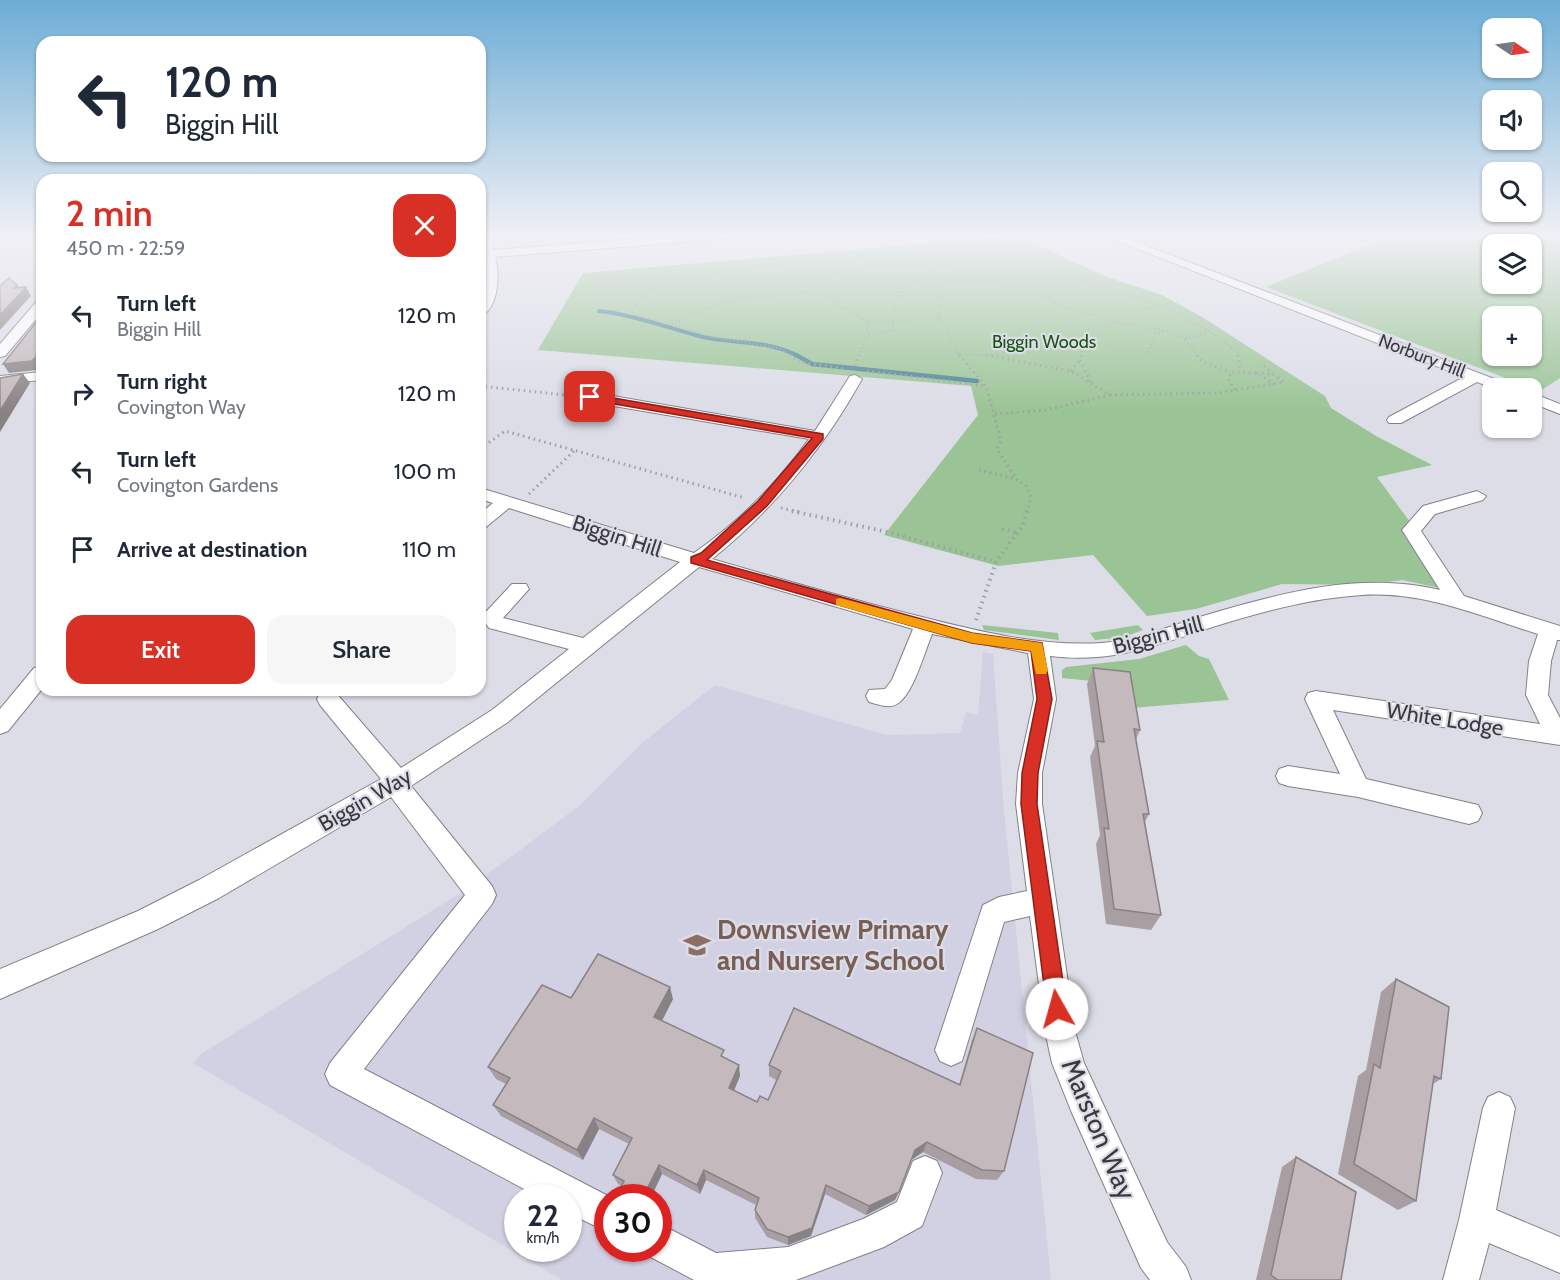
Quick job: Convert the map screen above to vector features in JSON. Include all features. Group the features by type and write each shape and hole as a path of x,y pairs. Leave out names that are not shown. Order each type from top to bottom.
{"street":[{"name":"Norbury Hill","path":"1258,293 1482,379"},
{"path":"0,353 36,311"},
{"name":"Biggin Way","path":"0,984 158,915 219,883 396,782 500,716 695,560 705,556 762,503 819,436 855,374"},
{"path":"0,380 36,377"},
{"path":"1395,420 1476,377"},
{"path":"590,397 819,436"},
{"path":"1542,402 1560,409"},
{"name":"Biggin Hill","path":"486,495 695,560 972,638 1038,647 1084,651 1124,647 1224,616 1301,598 1356,589 1408,590 1458,602 1555,632"},
{"path":"1458,602 1411,530 1429,510 1477,496"},
{"path":"486,519 512,503"},
{"path":"519,589 491,617 496,623 588,647"},
{"path":"877,696 890,698 901,684 925,625"},
{"name":"White Lodge","path":"1555,632 1540,661 1537,695 1559,737"},
{"name":"Marston Way","path":"1038,647 1045,699 1030,773 1029,804 1060,1030 1068,1063 1083,1102 1154,1255 1173,1280"},
{"path":"0,725 36,681"},
{"path":"328,699 396,782 404,797 482,896 340,1074 594,1208"},
{"name":"White Lodge","path":"1358,787 1317,699 1559,737"},
{"path":"1288,776 1358,787 1469,813"},
{"path":"951,1050 993,914 999,909 1043,900"},
{"path":"1461,1280 1477,1220 1499,1108"},
{"path":"672,1248 714,1271 788,1265 871,1234 910,1214 925,1173"},
{"path":"1477,1220 1560,1255"}],"path":[{"path":"644,293 631,313 713,337 778,348 793,359 813,366 855,374 986,386"},
{"path":"716,293 724,301"},
{"path":"671,324 724,301 794,293"},
{"path":"808,293 870,293"},
{"path":"866,336 893,330 890,321 899,293"},
{"path":"937,293 940,318 957,354 986,386 1001,441 997,449 1017,480"},
{"path":"1037,293 1060,305 1115,322 1167,331 1184,338 1196,337 1209,331"},
{"path":"1123,293 1163,306 1209,331 1238,353 1240,371"},
{"path":"821,294 868,322 940,318"},
{"path":"1139,311 1163,306"},
{"path":"855,374 868,322"},
{"path":"1071,371 1080,360 1088,329 1115,322"},
{"path":"1146,356 1156,333 1167,331"},
{"path":"1184,338 1203,362 1231,372 1273,374"},
{"path":"1084,343 1105,344"},
{"path":"957,354 994,356 1071,371 1110,395"},
{"path":"1080,360 1093,386"},
{"path":"994,414 1047,410 1110,395 1174,396 1284,382 1264,366"},
{"path":"1231,372 1228,379 1235,390"},
{"path":"1256,373 1275,384"},
{"path":"486,388 590,397"},
{"path":"486,445 505,431 762,503 892,533 996,562"},
{"path":"512,503 575,450"},
{"path":"972,638 996,562 1023,525 1031,497 1026,486 1017,480 979,470"},
{"path":"1002,529 1017,533"}],"shaded area":[{"name":"Downsview Primary and Nursery School","path":"983,652 993,654 1004,811 1051,1280 562,1280 531,1262 582,1262 582,1184 504,1184 504,1246 193,1063 201,1054 451,899 500,865 579,806 642,743 715,685 886,735 960,733 966,712 978,715"}],"green space":[{"name":"Biggin Woods","path":"571,293 1155,293 1202,317 1325,396 1331,408 1376,436 1432,465 1377,477 1410,522 1445,589 1402,580 1366,585 1282,584 1196,609 1147,616 1093,555 998,566 884,535 978,415 971,386 538,350"},
{"path":"1281,293 1560,293 1560,378 1542,390 1542,378 1506,378"},
{"path":"982,625 1058,633 1059,640 984,630"},
{"path":"1138,625 1143,630 1124,637 1095,640 1090,633"},
{"path":"1186,645 1199,656 1209,659 1229,700 1131,708 1123,684 1062,678 1062,670 1066,667 1139,659"}],"building":[{"path":"0,293 21,293 0,315"},
{"path":"36,323 35,358 31,361 3,364"},
{"path":"23,374 0,411 0,378"},
{"path":"1093,668 1130,672 1140,730 1134,729 1149,814 1143,814 1161,915 1114,909 1104,828 1109,829 1097,741 1104,742"},
{"path":"598,954 670,987 654,1017 724,1050 721,1056 739,1065 729,1088 757,1102 760,1096 768,1100 781,1071 769,1065 794,1008 960,1085 977,1028 1033,1053 1004,1171 982,1170 927,1142 915,1150 899,1192 869,1206 826,1185 812,1228 788,1237 767,1229 755,1210 759,1198 704,1170 697,1185 659,1165 650,1184 622,1184 624,1181 613,1175 632,1138 594,1118 577,1150 493,1105 510,1078 488,1067 542,985 571,998"},
{"path":"1396,979 1449,1007 1441,1079 1434,1076 1416,1201 1354,1164 1374,1064 1380,1068"},
{"path":"1296,1157 1356,1192 1341,1280 1278,1280 1271,1275"}],"waterway":[{"path":"599,311 703,337 775,347 797,355"},
{"path":"797,355 812,364 977,381"}],"slow traffic":[{"path":"840,602 972,638 1038,647 1041,670"}],"place":[{"name":"Downsview Primary and Nursery School","path":"697,945"}],"route":[{"path":"590,397 819,436 792,471 762,503 705,556 695,560 766,582 972,638 1038,647 1045,699 1043,719 1030,773 1029,804 1057,1009"}]}
